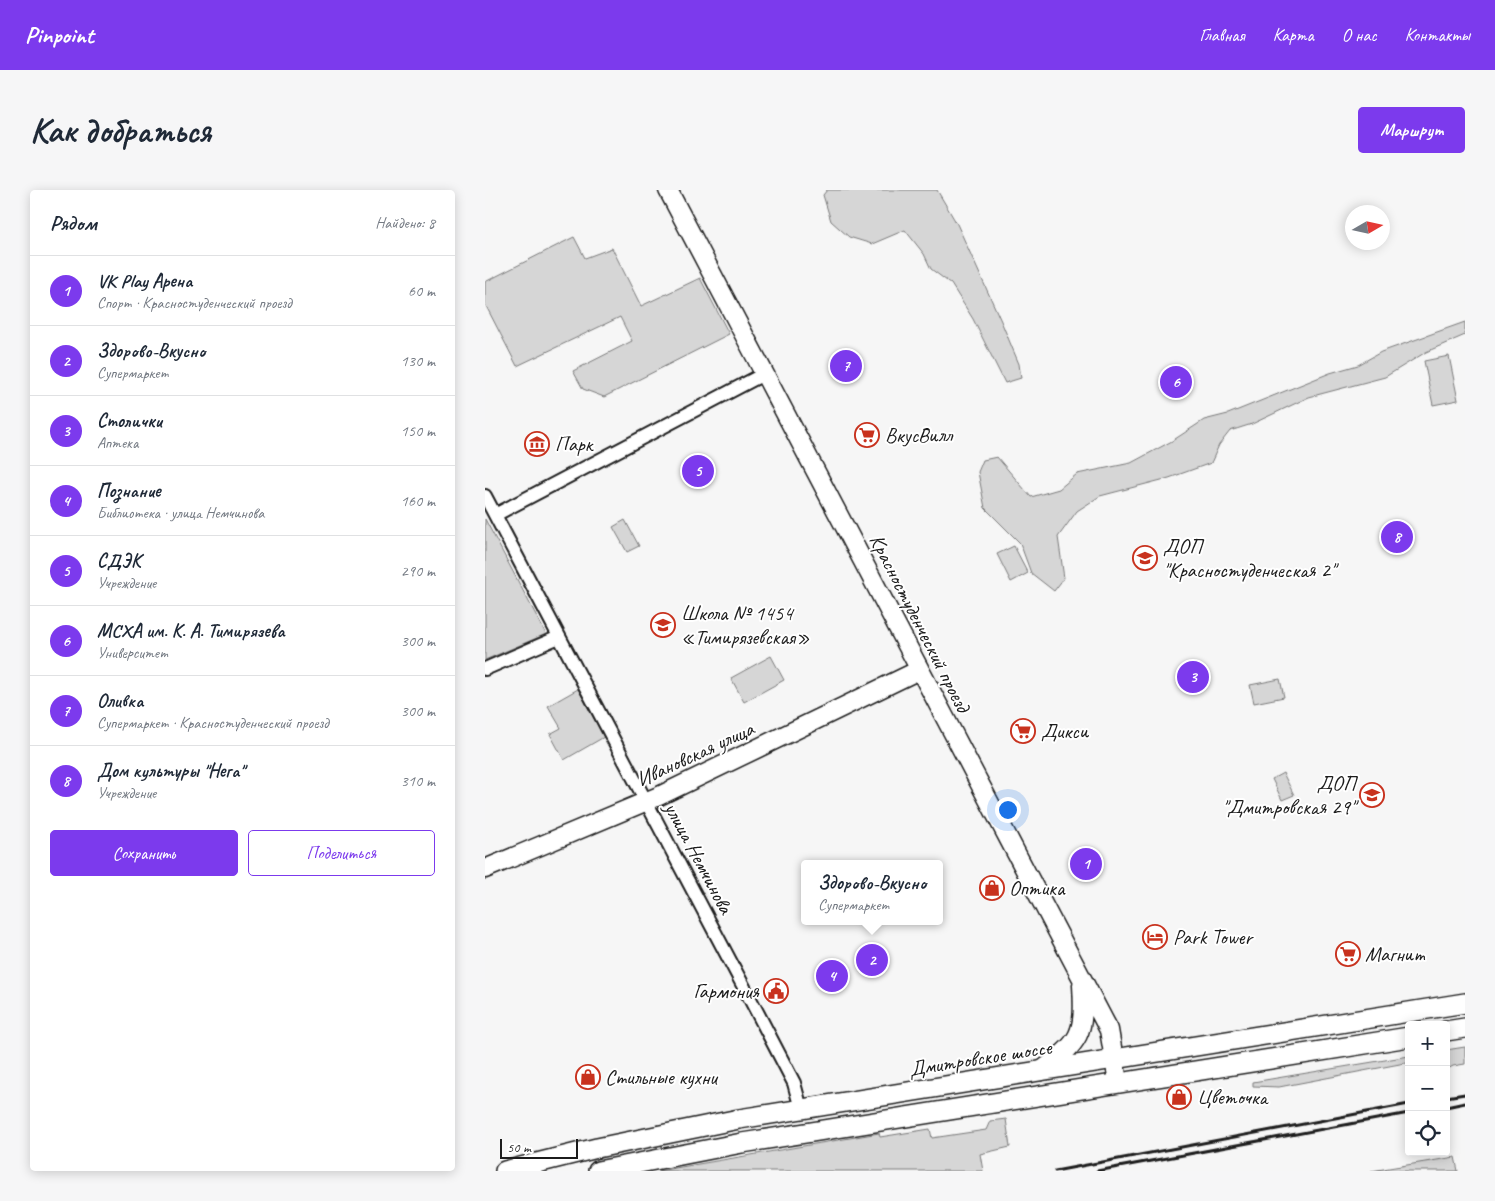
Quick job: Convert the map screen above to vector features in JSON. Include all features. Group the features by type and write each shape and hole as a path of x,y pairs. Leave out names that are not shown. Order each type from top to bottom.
{"main road":[{"name":"Дмитровское шоссе","path":"505,1171 639,1139 801,1110 1114,1058 1465,1003"},
{"path":"1450,1030 1465,1028"},
{"path":"598,1171 742,1143 1405,1038"}],"street":[{"name":"Красностуденческий проезд","path":"668,190 1109,1030 1118,1082"},
{"path":"495,515 756,378"},
{"name":"улица Немчинова","path":"485,496 794,1084 801,1110"},
{"path":"485,669 559,637"},
{"name":"Ивановская улица","path":"485,869 647,802 919,670"},
{"path":"1041,1071 1067,1052 1079,1036 1083,1024 1082,979"}],"shaded area":[{"path":"827,190 937,190 957,224 1001,321 1019,364 1021,378 1005,383 973,319 951,284 931,269 924,254 905,230 872,244 849,237 831,221 823,195"},
{"path":"574,237 585,258 612,248 641,306 700,278 729,334 604,397 583,389 573,371 632,341 620,317 517,366 485,304 485,282"},
{"path":"1465,322 1465,335 1426,352 1385,377 1309,397 1252,424 1230,431 1219,445 1211,463 1169,478 1100,496 1077,511 1058,537 1064,578 1054,591 1031,573 1020,543 985,508 978,472 983,460 997,457 1031,497 1059,489 1077,474 1131,463 1172,441 1204,420 1228,414 1330,373 1358,365 1381,352"},
{"path":"1449,356 1458,400 1433,405 1424,361"},
{"path":"485,519 546,634 485,660"},
{"path":"625,520 639,546 627,552 613,527"},
{"path":"1014,546 1028,573 1011,582 997,554"},
{"path":"771,656 784,680 744,702 731,678"},
{"path":"1280,679 1284,697 1254,703 1250,685"},
{"path":"578,689 604,737 564,760 550,734 561,728 548,706"},
{"path":"1283,773 1294,795 1282,800 1272,779"},
{"path":"1465,1047 1465,1064 1450,1068 1450,1049"},
{"path":"1405,1057 1405,1063 1279,1087 1253,1086 1253,1082"},
{"path":"1006,1119 1010,1147 980,1154 983,1171 658,1171 879,1133 880,1137 930,1129 932,1138 986,1130 990,1121"},
{"path":"1455,1157 1458,1171 1371,1171"}],"railway":[{"path":"1450,1096 1465,1094"},
{"path":"1450,1106 1465,1103"},
{"path":"1055,1171 1405,1105"},
{"path":"1097,1171 1405,1114"}],"place":[{"name":"Оливка","path":"846,366"},
{"name":"МСХА им. К. А. Тимирязева","path":"1176,382"},
{"name":"ВкусВилл","path":"867,435"},
{"name":"Парк","path":"537,444"},
{"name":"СДЭК","path":"698,471"},
{"name":"Дом культуры \"Нега\"","path":"1397,537"},
{"name":"ДОП \"Красностуденческая 2\"","path":"1145,558"},
{"name":"Школа № 1454 «Тимирязевская»","path":"663,625"},
{"name":"Столички","path":"1193,677"},
{"name":"Дикси","path":"1023,731"},
{"name":"ДОП \"Дмитровская 29\"","path":"1372,795"},
{"name":"VK Play Арена","path":"1086,864"},
{"name":"Оптика","path":"992,888"},
{"name":"Park Tower","path":"1155,937"},
{"name":"Магнит","path":"1348,954"},
{"name":"Здорово-Вкусно","path":"872,960"},
{"name":"Познание","path":"832,976"},
{"name":"Гармония","path":"776,991"},
{"name":"Стильные кухни","path":"588,1077"},
{"name":"Цветочка","path":"1179,1097"}]}
